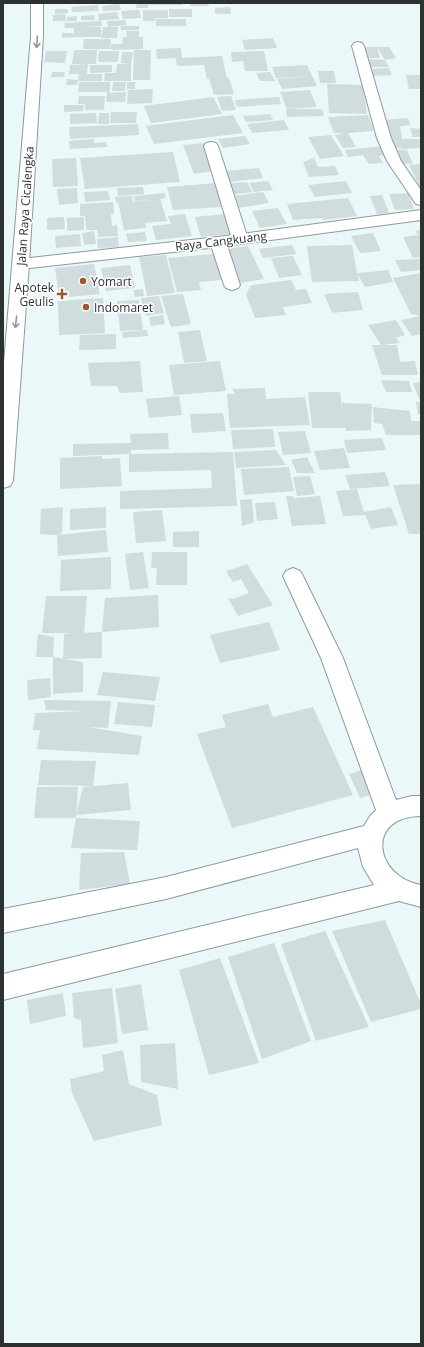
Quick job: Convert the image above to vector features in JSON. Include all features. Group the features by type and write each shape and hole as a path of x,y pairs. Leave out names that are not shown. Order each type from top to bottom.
{"main road":[{"name":"Jalan Raya Cicalengka","path":"3,481 21,264 37,36 37,3"},
{"path":"358,46 384,138 394,161 421,201"},
{"path":"211,146 240,239"},
{"name":"Raya Cangkuang","path":"21,264 218,242 421,215"},
{"path":"218,242 232,285"},
{"path":"293,576 332,658 390,813"},
{"path":"410,893 384,879 375,865 370,850 372,834 379,822 390,813 402,807 421,806"},
{"path":"3,921 166,888 372,834"},
{"path":"3,987 410,893"}],"building":[{"path":"137,3 149,3 148,8 136,8"},
{"path":"151,3 182,3 182,5 151,5"},
{"path":"190,3 208,3 209,6 191,6"},
{"path":"119,4 121,10 103,11 102,6"},
{"path":"98,5 99,11 72,12 71,7"},
{"path":"230,7 231,14 215,14 215,8"},
{"path":"55,9 68,9 68,13 55,14"},
{"path":"169,9 192,9 192,17 169,17"},
{"path":"139,10 141,18 123,19 121,11"},
{"path":"143,10 168,10 168,18 155,18 155,21 143,21"},
{"path":"117,12 119,19 101,20 102,26 81,27 101,27 101,37 74,37 74,28 65,28 64,23 99,21 98,14"},
{"path":"65,14 66,21 53,21 53,15"},
{"path":"94,15 95,20 81,20 81,16"},
{"path":"77,16 77,21 67,21 67,17"},
{"path":"156,19 186,19 186,26 156,26"},
{"path":"125,20 127,25 108,27 107,21"},
{"path":"121,26 139,26 139,30 121,30"},
{"path":"103,27 118,27 117,38 101,38"},
{"path":"126,31 139,31 139,37 143,37 143,49 111,50 111,44 122,44 123,37 127,37"},
{"path":"62,33 73,33 74,37 62,38"},
{"path":"273,38 277,48 245,50 242,40"},
{"path":"84,39 111,39 110,49 83,49"},
{"path":"362,47 377,47 380,58 367,58"},
{"path":"377,47 389,47 396,58 385,60"},
{"path":"181,48 182,58 222,56 227,78 229,78 234,94 214,95 209,79 207,79 204,65 177,66 176,58 157,59 156,49"},
{"path":"74,50 97,50 96,64 72,64"},
{"path":"134,50 151,50 150,80 133,80"},
{"path":"46,51 67,51 65,63 44,62"},
{"path":"99,51 119,51 118,62 98,62"},
{"path":"264,51 268,71 245,71 243,61 232,62 231,52"},
{"path":"122,52 133,52 131,64 121,63"},
{"path":"366,59 385,60 389,67 368,67"},
{"path":"88,64 87,74 102,74 102,81 78,81 77,85 66,85 67,79 78,80 79,74 69,74 70,65"},
{"path":"117,64 131,64 131,81 104,81 105,73 116,73"},
{"path":"90,65 112,65 112,72 90,73"},
{"path":"307,65 317,86 282,89 277,79 307,76 276,78 272,67"},
{"path":"389,68 392,75 371,76 368,69"},
{"path":"318,71 334,71 336,83 320,83"},
{"path":"52,72 65,72 64,77 51,77"},
{"path":"270,72 275,81 260,81 256,73"},
{"path":"406,75 421,75 421,89 409,89"},
{"path":"79,82 110,82 110,93 126,92 125,102 106,102 107,92 78,92"},
{"path":"113,82 126,82 125,91 112,91"},
{"path":"127,82 135,82 135,89 127,89"},
{"path":"327,84 363,85 367,114 329,113"},
{"path":"153,89 152,103 127,104 128,90"},
{"path":"310,90 317,107 287,109 280,92"},
{"path":"79,96 105,96 104,110 85,110 85,104 78,104"},
{"path":"231,96 236,110 222,111 217,97"},
{"path":"213,97 222,114 151,123 144,106"},
{"path":"279,97 281,104 237,107 235,100"},
{"path":"64,105 84,105 83,111 64,112"},
{"path":"286,109 322,109 324,116 287,117"},
{"path":"111,112 137,112 136,123 110,123"},
{"path":"96,113 97,123 70,124 70,114"},
{"path":"99,113 109,113 109,124 98,124"},
{"path":"270,114 273,120 246,122 243,116"},
{"path":"233,115 243,133 154,144 146,126"},
{"path":"368,115 374,131 348,133 356,147 343,148 335,135 345,133 334,133 328,117"},
{"path":"408,118 410,125 400,126 402,139 421,139 421,148 404,149 392,147 383,120"},
{"path":"284,120 289,130 252,133 247,124"},
{"path":"138,124 139,135 70,139 69,127"},
{"path":"410,128 421,129 421,137 413,137"},
{"path":"331,135 344,156 320,159 308,137"},
{"path":"245,136 250,144 223,148 218,139"},
{"path":"94,139 94,143 106,142 107,147 70,149 69,141"},
{"path":"204,143 215,171 194,174 183,145"},
{"path":"383,146 388,155 379,156 383,163 369,164 363,155 348,157 345,150"},
{"path":"393,149 407,150 413,164 400,164"},
{"path":"173,152 180,182 85,189 80,158"},
{"path":"76,158 78,186 53,187 52,159"},
{"path":"314,158 318,167 335,166 339,175 309,177 303,162"},
{"path":"421,164 421,190 409,165"},
{"path":"259,168 263,178 229,182 225,171"},
{"path":"268,181 273,190 254,192 249,183"},
{"path":"346,181 352,193 315,197 308,185"},
{"path":"247,182 252,192 229,195 224,184"},
{"path":"216,183 222,207 173,210 167,187"},
{"path":"143,187 144,194 118,196 117,188"},
{"path":"77,188 78,203 59,205 57,189"},
{"path":"108,191 110,200 85,202 84,192"},
{"path":"263,192 269,203 238,208 232,196"},
{"path":"165,193 166,198 160,199 167,221 145,223 146,228 124,230 118,202 116,203 115,197 132,196 133,202 151,200 135,201 134,196"},
{"path":"408,193 414,209 395,210 389,194"},
{"path":"382,195 389,213 377,214 370,196"},
{"path":"348,198 357,216 323,220 322,218 293,220 287,204"},
{"path":"113,202 114,214 111,214 112,226 117,225 118,236 98,237 97,230 86,230 85,216 80,216 80,204"},
{"path":"278,208 287,224 260,228 252,211"},
{"path":"185,214 192,236 156,240 152,226 171,224 168,216"},
{"path":"225,214 232,234 201,237 195,217"},
{"path":"64,217 65,229 47,230 47,218"},
{"path":"84,217 84,230 67,231 67,218"},
{"path":"421,230 421,257 413,258 403,237 418,235 415,231"},
{"path":"94,231 96,244 84,245 82,233"},
{"path":"145,232 147,241 128,242 126,234"},
{"path":"373,233 381,251 360,253 351,236"},
{"path":"80,234 81,246 56,248 55,236"},
{"path":"118,237 119,247 98,248 97,239"},
{"path":"292,245 296,254 263,258 259,249"},
{"path":"352,245 357,273 388,270 393,282 365,287 358,275 359,281 312,282 307,246"},
{"path":"248,246 264,279 240,283 225,249"},
{"path":"214,254 222,280 199,282 201,290 177,292 168,258"},
{"path":"166,255 175,293 147,296 139,257"},
{"path":"293,256 302,275 279,278 271,258"},
{"path":"421,259 421,270 401,272 395,260"},
{"path":"94,264 100,294 59,298 55,268"},
{"path":"130,265 135,288 106,291 101,268"},
{"path":"421,273 421,316 411,314 393,278"},
{"path":"291,280 296,290 306,289 312,303 283,307 286,315 255,318 246,294 251,285"},
{"path":"143,289 144,296 135,297 133,290"},
{"path":"358,292 363,310 332,313 324,294"},
{"path":"183,294 191,324 171,327 161,296"},
{"path":"159,296 164,313 146,316 141,298"},
{"path":"103,298 105,333 59,335 58,301"},
{"path":"139,300 143,330 120,331 117,301"},
{"path":"163,315 165,324 151,326 149,317"},
{"path":"420,316 421,334 412,336 401,320"},
{"path":"396,320 405,335 396,338 400,343 382,345 397,345 400,362 415,361 418,375 382,375 372,345 381,345 368,325"},
{"path":"147,330 148,336 123,338 122,332"},
{"path":"200,330 207,361 184,363 178,332"},
{"path":"116,334 116,349 79,350 80,335"},
{"path":"140,361 143,392 120,393 117,386 91,386 88,363"},
{"path":"220,361 226,391 174,395 169,365"},
{"path":"381,380 409,381 412,392 386,392"},
{"path":"421,382 421,414 418,414 416,402 420,402 413,383"},
{"path":"265,388 266,399 305,397 310,425 230,428 227,394 235,394 232,389"},
{"path":"308,392 340,392 343,415 342,403 372,404 371,430 346,431 346,428 312,428"},
{"path":"179,396 182,415 149,418 146,399"},
{"path":"373,407 410,411 411,421 421,421 421,435 386,435 382,424 374,423"},
{"path":"223,413 226,431 192,433 190,414"},
{"path":"273,429 275,447 233,449 231,430"},
{"path":"305,431 311,453 283,455 278,432"},
{"path":"168,433 169,449 131,450 131,454 233,452 237,506 120,509 120,491 212,488 211,470 129,472 129,454 73,456 73,444 131,443 130,434"},
{"path":"382,438 386,450 347,453 344,440"},
{"path":"344,448 350,468 320,470 314,451"},
{"path":"276,450 286,465 236,468 234,452"},
{"path":"102,456 102,459 120,458 122,486 60,489 60,458"},
{"path":"307,457 315,473 297,473 291,460"},
{"path":"289,467 294,491 244,495 241,469"},
{"path":"385,472 390,486 350,489 345,475"},
{"path":"310,476 315,494 297,496 293,477"},
{"path":"419,484 421,489 421,534 409,534 393,485"},
{"path":"357,489 364,512 391,507 398,525 371,529 365,515 343,516 336,491"},
{"path":"286,496 292,496 294,498 320,496 326,524 292,526"},
{"path":"252,499 254,522 242,526 240,500"},
{"path":"275,502 278,519 257,521 255,503"},
{"path":"63,507 62,533 57,535 40,534 41,509"},
{"path":"106,507 106,528 70,530 70,509"},
{"path":"162,510 166,541 136,543 133,512"},
{"path":"106,530 108,552 58,556 57,535"},
{"path":"199,531 199,547 173,547 173,532"},
{"path":"143,552 149,588 130,590 125,554"},
{"path":"152,552 187,552 187,585 156,585 157,568 151,568"},
{"path":"111,557 111,589 60,591 61,560"},
{"path":"247,564 273,605 238,616 228,598 233,599 249,593 241,579 233,582 226,571"},
{"path":"158,595 159,627 102,632 105,598"},
{"path":"46,596 87,596 84,633 102,632 102,658 63,659 64,634 73,633 42,633"},
{"path":"269,622 280,650 220,663 210,635"},
{"path":"38,634 54,637 53,657 36,657"},
{"path":"53,657 83,662 83,692 53,694"},
{"path":"103,672 160,677 155,701 97,695"},
{"path":"50,678 51,697 28,700 27,680"},
{"path":"44,700 111,701 108,728 88,727 142,736 139,755 37,749 40,730 33,730 35,713 85,711 46,710"},
{"path":"118,702 155,705 152,727 114,724"},
{"path":"268,704 273,717 313,707 353,795 232,828 197,734 226,727 222,715"},
{"path":"41,760 96,761 93,786 38,785"},
{"path":"361,770 373,794 360,798 349,774"},
{"path":"128,783 131,810 76,815 83,787"},
{"path":"37,787 78,787 76,818 34,818"},
{"path":"76,818 140,821 137,850 71,848"},
{"path":"124,852 130,884 79,890 81,853"},
{"path":"385,920 421,1004 421,1009 371,1022 332,931"},
{"path":"325,931 369,1027 316,1041 281,944"},
{"path":"274,943 311,1041 262,1059 228,957"},
{"path":"220,958 259,1063 209,1075 179,970"},
{"path":"141,984 148,1030 122,1034 115,989"},
{"path":"112,988 118,1043 83,1048 81,1020 74,1018 72,993"},
{"path":"63,993 66,1016 30,1024 27,1000"},
{"path":"175,1043 178,1089 141,1082 140,1045"},
{"path":"123,1050 129,1084 157,1095 162,1125 94,1141 72,1093 70,1079 104,1071 102,1055"}],"place":[{"name":"Yomart","path":"83,281"},
{"name":"Apotek Geulis","path":"62,294"},
{"name":"Indomaret","path":"86,307"}]}
